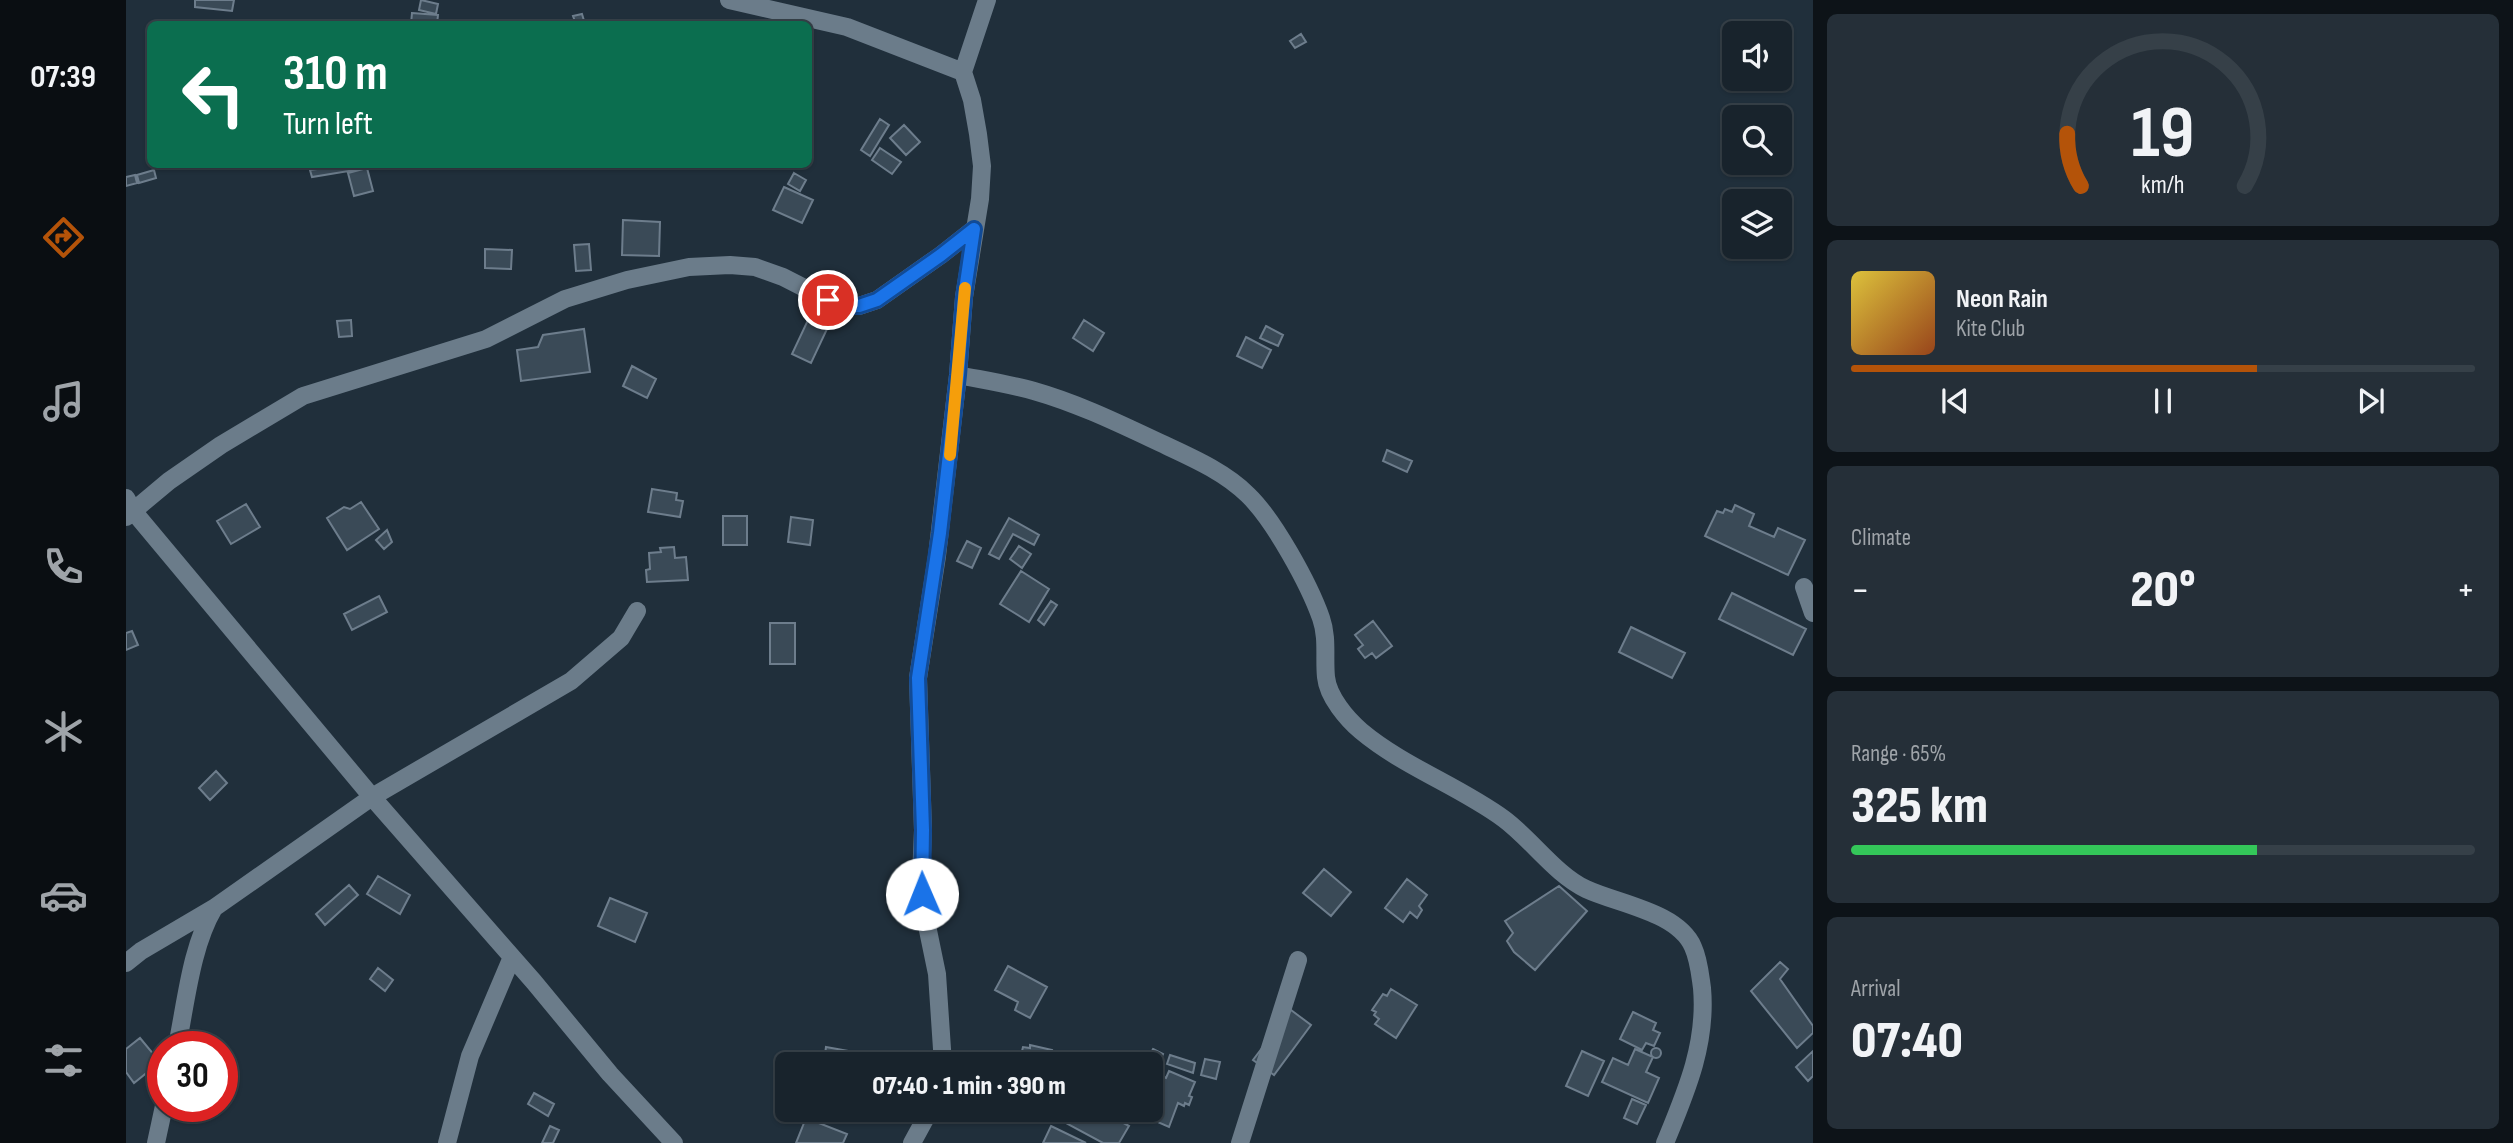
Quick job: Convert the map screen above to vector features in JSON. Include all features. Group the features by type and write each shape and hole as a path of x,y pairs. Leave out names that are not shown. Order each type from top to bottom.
{"street":[{"path":"729,0 847,27 963,72"},
{"path":"942,1052 937,974 923,911 918,678 939,543 964,297 980,199 982,166 972,100 963,72 987,0"},
{"path":"674,1143 610,1074 129,509 200,460 303,396 486,339 565,299 627,280 689,267 730,265 755,267 783,277 828,300 845,306 859,306 877,300 974,229"},
{"path":"958,375 1034,391 1104,416 1227,477 1250,496 1275,530 1301,576 1320,617 1326,641 1326,682 1340,708 1360,731 1506,821 1583,888 1655,915 1686,934 1700,966 1703,1031 1693,1075 1665,1143"},
{"path":"1804,587 1813,613"},
{"path":"126,963 141,951 214,908 372,797 570,681 621,638 636,611"},
{"path":"180,1031 199,942 204,924 214,908"},
{"path":"447,1143 470,1056 512,957"},
{"path":"1240,1143 1298,960"},
{"path":"156,1143 161,1122"},
{"path":"912,1143 923,1122"}],"building":[{"path":"195,0 234,0 232,11 195,7"},
{"path":"421,0 438,4 436,14 419,10"},
{"path":"412,13 438,15 437,21 411,21"},
{"path":"582,14 584,21 575,21 573,16"},
{"path":"1301,34 1306,42 1295,48 1290,41"},
{"path":"880,119 889,125 870,156 861,150"},
{"path":"904,125 920,142 906,155 890,138"},
{"path":"880,148 901,162 892,174 872,160"},
{"path":"367,168 373,191 354,196 348,173"},
{"path":"154,170 156,178 139,183 137,175"},
{"path":"310,170 355,170 312,177"},
{"path":"794,173 806,180 800,191 788,184"},
{"path":"135,175 137,183 126,186 126,177"},
{"path":"784,187 813,200 802,223 773,210"},
{"path":"623,220 660,222 659,256 622,255"},
{"path":"589,244 591,270 576,271 574,245"},
{"path":"485,249 512,250 511,269 485,268"},
{"path":"351,320 352,336 339,337 337,321"},
{"path":"808,320 827,329 811,363 792,354"},
{"path":"1084,320 1104,333 1093,351 1073,338"},
{"path":"1266,326 1283,335 1278,346 1260,338"},
{"path":"584,329 590,372 521,381 517,350 538,347 543,335"},
{"path":"1246,337 1271,350 1262,368 1237,356"},
{"path":"632,366 656,379 647,398 623,386"},
{"path":"1387,450 1412,461 1407,472 1383,461"},
{"path":"652,489 677,493 676,500 683,501 680,517 648,512"},
{"path":"361,502 379,529 347,550 327,518 344,507 350,509"},
{"path":"246,504 260,527 231,544 217,521"},
{"path":"1735,505 1754,514 1749,526 1774,537 1778,528 1805,540 1788,575 1705,536 1717,511 1723,513 1725,509 1732,512"},
{"path":"723,516 747,516 747,545 723,545"},
{"path":"791,517 813,520 810,545 788,542"},
{"path":"1009,518 1039,535 1034,545 1013,534 999,559 989,554"},
{"path":"387,530 392,542 384,549 376,540"},
{"path":"967,541 981,548 972,568 957,561"},
{"path":"1019,546 1031,554 1022,568 1010,559"},
{"path":"674,547 675,558 686,557 688,580 647,582 649,553 661,552 660,548"},
{"path":"1021,571 1049,589 1029,622 1000,604"},
{"path":"1732,593 1806,629 1793,655 1719,619"},
{"path":"379,596 387,612 352,630 344,614"},
{"path":"1051,601 1057,605 1044,625 1038,620"},
{"path":"1373,621 1392,646 1376,658 1372,653 1365,658 1358,649 1363,645 1355,635"},
{"path":"770,623 795,623 795,664 770,664"},
{"path":"1631,627 1685,653 1672,678 1619,652"},
{"path":"132,631 138,645 126,650 126,633"},
{"path":"216,771 227,783 210,800 199,788"},
{"path":"1324,869 1351,892 1331,916 1303,893"},
{"path":"378,876 410,895 400,914 367,894"},
{"path":"1407,879 1427,895 1419,906 1422,910 1417,918 1410,912 1403,922 1385,908"},
{"path":"349,885 358,895 325,925 316,914"},
{"path":"1559,886 1587,911 1535,970 1514,952 1507,941 1513,933 1505,921"},
{"path":"610,898 647,913 635,942 598,926"},
{"path":"1780,962 1788,969 1780,979 1813,1026 1813,1033 1797,1048 1751,991"},
{"path":"1008,966 1047,987 1030,1018 1015,1010 1018,1002 995,990"},
{"path":"378,968 393,980 385,991 370,979"},
{"path":"1391,989 1417,1005 1396,1038 1375,1024 1379,1019 1372,1010 1383,994 1387,996"},
{"path":"1291,1010 1311,1025 1274,1075 1253,1060"},
{"path":"1633,1012 1656,1023 1653,1030 1660,1033 1654,1046 1646,1043 1642,1050 1620,1039"},
{"path":"140,1038 147,1046 147,1072 134,1083 126,1072 126,1049"},
{"path":"1030,1045 1052,1050 1022,1052 1023,1047 1030,1048"},
{"path":"826,1047 854,1052 825,1052"},
{"path":"1656,1048 1660,1049 1660,1057 1656,1058 1652,1057 1651,1053 1652,1049"},
{"path":"1635,1049 1653,1057 1646,1072 1659,1078 1648,1103 1602,1082 1613,1058 1628,1065"},
{"path":"1582,1051 1604,1061 1588,1096 1566,1086"},
{"path":"1813,1051 1813,1076 1808,1081 1796,1067"},
{"path":"1170,1055 1195,1063 1193,1073 1167,1064"},
{"path":"1205,1059 1220,1062 1216,1079 1201,1075"},
{"path":"1169,1071 1195,1082 1189,1096 1192,1097 1189,1105 1178,1103 1169,1127 1158,1122 1163,1122 1163,1077 1166,1078"},
{"path":"534,1093 554,1104 548,1116 528,1104"},
{"path":"1632,1099 1646,1105 1637,1124 1624,1118"},
{"path":"804,1122 816,1122 847,1134 843,1143 796,1143"},
{"path":"1064,1122 1122,1122 1129,1126 1119,1143 1103,1143"},
{"path":"550,1126 559,1130 553,1143 542,1143"},
{"path":"1051,1126 1086,1143 1043,1143"}],"slow traffic":[{"path":"950,455 965,288"}],"route":[{"path":"828,300 845,306 859,306 877,300 974,229 964,297 949,466 918,678 923,830 922,894"}]}
